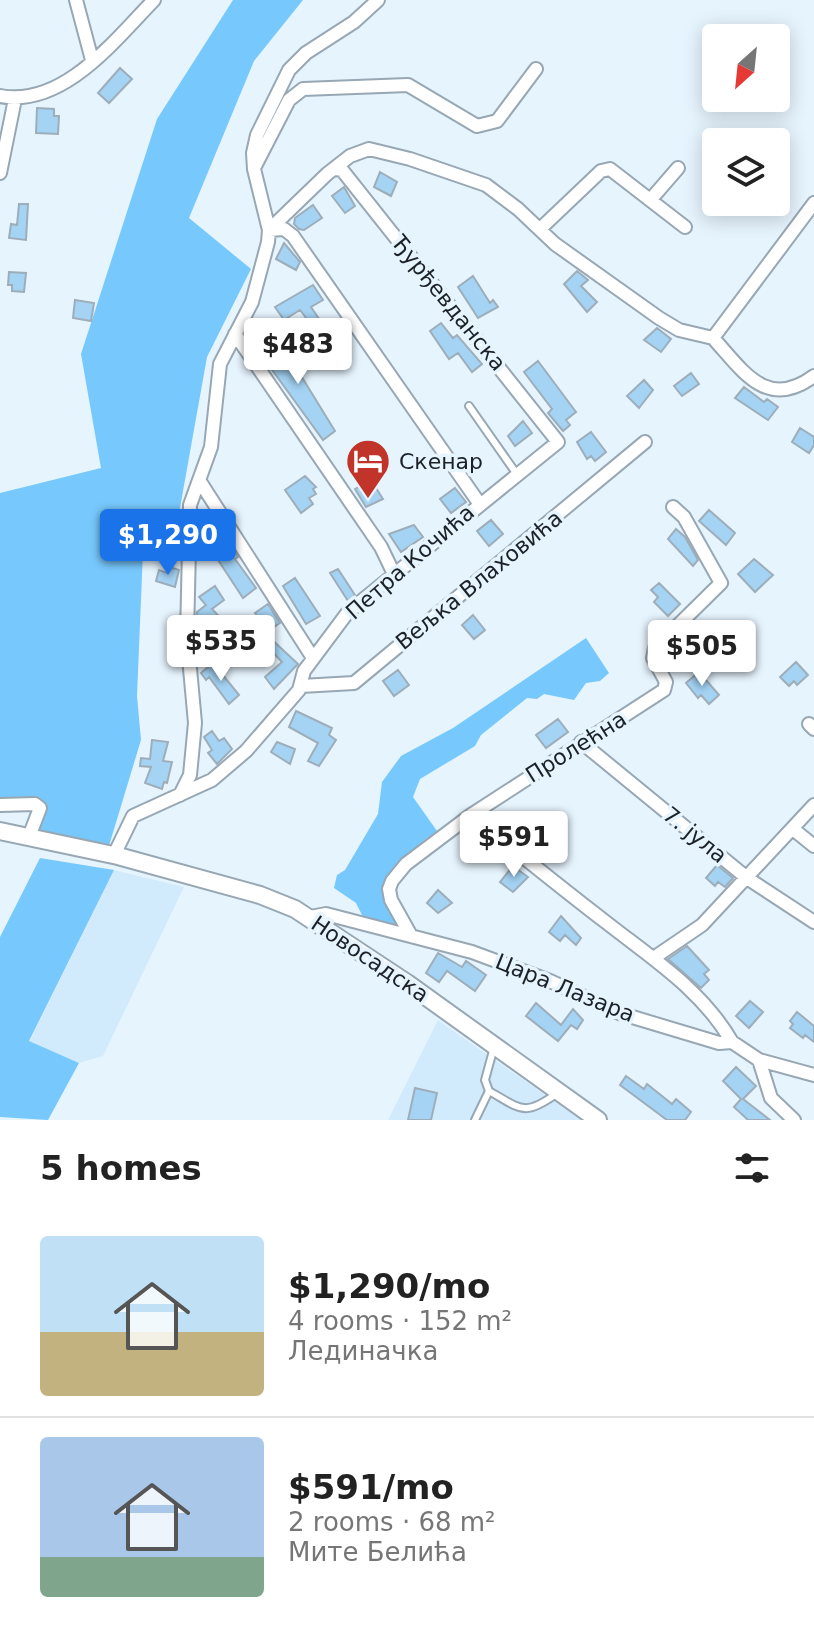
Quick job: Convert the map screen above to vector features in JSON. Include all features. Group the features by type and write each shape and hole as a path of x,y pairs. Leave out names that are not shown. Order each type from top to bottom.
{"main road":[{"name":"Новосадска","path":"0,831 114,855 260,895 310,917 598,1120"}],"street":[{"path":"76,0 92,60"},
{"path":"0,96 15,99 68,81 154,0"},
{"path":"180,795 190,775 195,723 187,621 189,512 211,447 220,364 252,302 265,258 269,230 254,169 253,153 257,135 289,70 306,53 354,22 378,0"},
{"path":"254,169 289,100 303,89 408,85 477,126 487,126 497,121 536,69"},
{"path":"0,173 15,99"},
{"path":"269,230 350,156 369,149 410,159 486,185 555,244 679,330 713,338 745,375 771,389 795,389 814,376"},
{"path":"652,198 678,168"},
{"name":"Ђурђевданска","path":"336,169 342,170 558,442"},
{"path":"540,229 601,171 610,169 652,198 685,227"},
{"path":"713,338 814,203"},
{"path":"269,230 284,229 293,236 479,503"},
{"path":"235,334 381,547 393,572"},
{"name":"Петра Кочића","path":"114,855 133,816 212,780 275,721 301,686 302,676 313,658 348,612 393,572 558,442"},
{"name":"Вељка Влаховића","path":"301,686 354,683 645,442"},
{"path":"199,480 313,658"},
{"name":"Пролећна","path":"410,934 391,900 389,889 392,881 422,850 581,742 662,693 666,682 653,658 655,648 720,586 720,578 684,517 673,507"},
{"name":"7. јула","path":"581,742 747,878 814,922"},
{"path":"0,805 35,804 40,808 29,837"},
{"path":"655,957 702,925 814,805"},
{"path":"471,815 608,925 655,957 710,1010 732,1042"},
{"path":"793,829 814,846"},
{"name":"Цара Лазара","path":"310,917 327,914 410,934 485,957 550,981 619,1013 719,1043 732,1042 759,1060 814,1075"},
{"path":"759,1060 771,1098 794,1120"}],"lane":[{"path":"469,406 516,473"},
{"path":"187,621 221,664"},
{"path":"494,1047 485,1080 489,1091 523,1110 536,1108 557,1093"},
{"path":"475,1120 489,1091"},
{"path":"518,1120 523,1110"}],"shaded area":[{"path":"233,0 303,0 254,61 189,218 251,269 207,357 173,547 143,551 137,696 141,740 108,849 27,830 39,799 0,798 0,493 101,468 81,354 157,119"},
{"path":"586,638 609,673 600,681 586,683 574,700 544,694 537,699 527,698 481,735 475,746 420,779 413,797 437,831 422,842 385,882 384,892 401,924 394,926 363,917 356,903 334,888 337,875 345,870 378,814 382,782 401,756 453,728"},
{"path":"40,858 114,870 29,1041 79,1063 48,1120 0,1117 0,937"},
{"path":"114,870 184,887 103,1056 79,1063 29,1042"},
{"path":"438,1020 565,1109 582,1120 388,1120"}],"building":[{"path":"120,68 132,79 109,103 98,93"},
{"path":"37,108 54,109 54,116 59,116 58,134 36,133"},
{"path":"380,172 397,182 391,196 374,187"},
{"path":"344,187 355,206 345,213 332,196"},
{"path":"19,204 28,204 26,240 9,238 11,224 17,225"},
{"path":"313,205 322,218 304,230 299,229 294,224 295,218"},
{"path":"284,243 300,262 296,270 276,259"},
{"path":"577,271 588,280 581,286 597,302 587,312 564,284"},
{"path":"9,272 26,273 24,292 12,291 12,285 8,285"},
{"path":"473,276 490,303 493,300 498,307 478,318 458,287"},
{"path":"313,285 323,300 311,307 326,329 334,324 343,338 329,348 300,310 284,320 275,307"},
{"path":"75,300 94,303 91,321 73,318"},
{"path":"441,323 453,338 457,335 482,364 472,372 458,353 449,359 430,331"},
{"path":"657,328 671,339 661,352 644,340"},
{"path":"297,330 302,337 284,348 335,431 323,440 262,356"},
{"path":"538,361 576,412 566,420 570,425 563,431 548,413 552,409 524,372"},
{"path":"691,373 699,384 682,396 674,386"},
{"path":"644,380 653,390 639,408 627,396"},
{"path":"744,387 764,402 767,399 778,407 768,420 735,398"},
{"path":"523,421 532,433 515,446 508,436"},
{"path":"800,428 814,437 809,453 792,442"},
{"path":"591,432 606,452 595,461 591,456 587,459 577,442"},
{"path":"305,476 316,487 313,489 316,494 309,498 313,504 301,513 285,490"},
{"path":"371,480 383,499 366,507 355,489"},
{"path":"455,488 466,502 451,513 440,499"},
{"path":"709,510 735,533 726,545 699,521"},
{"path":"491,520 503,534 489,546 477,531"},
{"path":"414,525 423,537 401,552 389,534"},
{"path":"676,529 685,537 698,560 693,566 668,539"},
{"path":"221,530 238,557 235,559 256,588 243,598 205,540"},
{"path":"754,559 773,575 755,592 738,574"},
{"path":"169,567 179,570 175,587 156,581 159,570 167,573"},
{"path":"338,569 355,595 348,601 330,573"},
{"path":"295,578 320,616 306,624 283,586"},
{"path":"659,583 680,604 668,616 654,602 658,597 651,590"},
{"path":"215,586 224,600 212,609 229,627 217,636 211,629 205,634 196,624 197,612 206,605 199,597"},
{"path":"268,604 280,623 268,631 255,613"},
{"path":"473,615 485,630 474,639 462,625"},
{"path":"252,621 298,664 274,689 265,677 282,662 260,639 246,652 238,643 255,632 249,624"},
{"path":"704,644 718,658 715,661 718,665 707,674 693,656 693,652"},
{"path":"796,662 808,675 797,685 794,681 789,686 780,677"},
{"path":"213,663 239,695 229,704 209,677 206,680 201,673"},
{"path":"398,670 409,685 394,696 383,681"},
{"path":"699,672 719,695 709,704 701,695 698,698 686,683"},
{"path":"296,711 332,728 329,735 336,740 319,766 308,761 318,743 289,727"},
{"path":"558,719 568,732 546,748 536,735"},
{"path":"212,731 219,741 224,738 232,749 217,764 208,753 212,750 204,737"},
{"path":"152,740 168,742 163,761 172,762 167,783 164,782 162,789 145,783 151,767 140,766 141,758 150,759"},
{"path":"277,742 295,749 290,764 271,752"},
{"path":"717,865 733,878 725,887 718,882 715,886 706,878"},
{"path":"513,866 528,877 513,892 500,882"},
{"path":"438,890 452,903 438,913 427,903"},
{"path":"561,916 581,938 576,945 565,935 560,941 549,932"},
{"path":"687,946 709,970 704,974 709,980 701,988 668,959"},
{"path":"438,953 462,967 466,961 486,975 475,991 447,971 439,982 426,973"},
{"path":"750,1001 763,1012 749,1028 736,1016"},
{"path":"536,1003 561,1025 573,1009 583,1020 577,1029 571,1025 558,1041 526,1016"},
{"path":"797,1012 814,1026 814,1042 790,1028 793,1024 790,1021"},
{"path":"736,1067 756,1086 743,1099 770,1120 748,1120 734,1107 741,1099 723,1081"},
{"path":"626,1076 644,1089 647,1084 672,1104 676,1099 691,1112 685,1120 667,1120 620,1085"},
{"path":"415,1088 437,1093 431,1120 408,1120"}],"place":[{"name":"Скенар","path":"368,500"}]}
